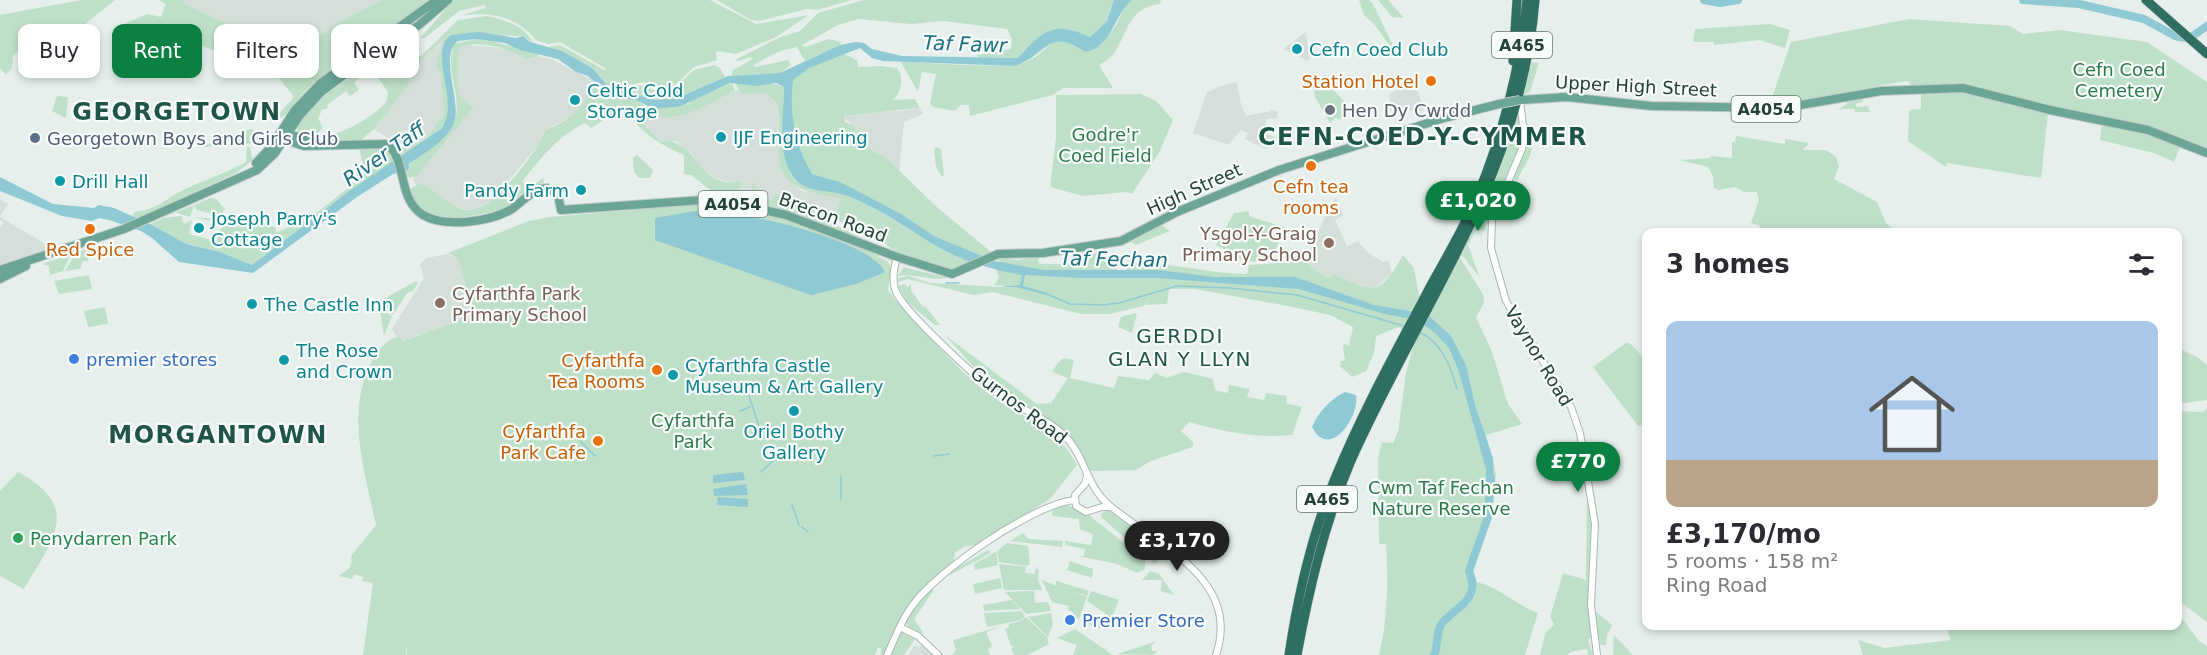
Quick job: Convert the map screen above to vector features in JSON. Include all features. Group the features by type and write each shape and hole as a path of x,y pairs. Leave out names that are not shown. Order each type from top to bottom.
{"highway":[{"path":"1512,90 1510,82 1517,21 1516,0"},
{"name":"A465","path":"1289,655 1302,582 1320,517 1353,438 1399,355 1476,198 1512,90 1523,38 1527,0"},
{"name":"A465","path":"1435,284 1466,237 1496,168 1520,91 1537,0"},
{"path":"2146,0 2207,54"},
{"name":"A465","path":"1297,655 1316,565 1335,502 1399,355"}],"main road":[{"path":"0,279 34,260 124,230 264,164 299,104 321,82 437,0"},
{"path":"282,135 321,92 364,60 419,25 448,0"},
{"name":"Upper High Street","path":"1521,100 1567,97 1651,106 1783,108 1873,92 1963,88 2050,110 2148,130 2207,153"},
{"name":"High Street","path":"1016,253 1043,253 1121,242 1177,212 1279,170 1444,118 1521,100"},
{"name":"Brecon Road","path":"282,135 304,147 380,143 390,146 396,157 407,196 416,210 440,222 501,214 537,190 547,188 558,195 561,210 703,200 786,215 897,258 950,274 987,257 1016,253"},
{"path":"0,270 25,260 34,260"}],"street":[{"name":"Vaynor Road","path":"1521,100 1522,149 1492,220 1491,248 1506,301 1571,407 1580,434 1595,524 1591,605 1597,655"},
{"name":"Gurnos Road","path":"897,258 894,271 895,289 905,306 987,384 1064,434 1079,454 1087,475 1100,496 1205,581 1215,598 1220,617 1221,637 1216,655"},
{"path":"1087,475 1083,487 1077,491 1074,500 1080,510 1086,512 1111,507"},
{"path":"1083,487 1095,489"},
{"path":"1097,508 1100,496"},
{"path":"887,655 900,627 918,598 947,570 1044,509 1074,500"},
{"path":"900,627 918,636 938,655"}],"shaded area":[{"path":"183,0 383,0 336,24 331,24 331,28 319,36 319,24 227,24 185,4"},
{"path":"1306,32 1309,59 1308,61 1283,49"},
{"path":"444,37 446,39 436,65 441,73 444,114 428,138 406,149 374,129 408,86 411,78 419,78 419,62"},
{"path":"464,45 511,51 528,59 538,56 551,59 594,81 587,99 572,116 545,130 540,143 492,200 477,209 468,210 454,206 427,187 415,184 413,178 473,108 458,94 457,49"},
{"path":"1416,81 1423,111 1391,110 1389,94"},
{"path":"1237,82 1241,105 1246,116 1271,111 1271,109 1278,111 1277,118 1266,119 1266,131 1268,135 1280,138 1265,149 1245,139 1248,133 1241,130 1229,145 1193,133 1207,92"},
{"path":"738,90 741,94 764,93 775,101 781,134 780,154 800,190 841,198 836,214 828,212 827,221 790,203 776,193 772,201 751,187 751,193 745,194 738,190 739,180 732,183 715,178 701,169 693,155 677,142 668,140 661,143 634,115 635,111 640,110 682,115"},
{"path":"918,104 923,114 904,122 899,172 884,156 871,150 853,125 842,117 903,111 918,108"},
{"path":"0,199 8,204 0,217"},
{"name":"Ysgol-Y-Graig Primary School","path":"1334,199 1337,199 1343,216 1335,220 1347,246 1358,241 1367,252 1383,262 1388,260 1392,274 1373,289 1361,288 1336,275 1329,278 1312,268 1308,261 1311,245"},
{"path":"0,217 52,248 0,265 0,226 4,223"},
{"name":"Cyfarthfa Park Primary School","path":"447,254 457,258 476,315 402,341 397,338 392,329 424,278 420,264 427,258"},
{"path":"922,644 933,655 908,655 915,645 919,648"}],"green space":[{"path":"81,0 115,0 85,24 18,24 18,51 13,56 12,68 6,75 0,68 0,15"},
{"path":"158,0 183,0 185,4 227,24 214,24 214,51 202,46 202,24 124,24 147,14 161,17 166,4"},
{"path":"383,0 430,0 401,24 336,24"},
{"path":"454,0 710,0 756,24 809,15 776,37 736,54 716,51 717,60 694,67 670,90 656,90 644,82 628,85 629,87 639,85 666,95 694,70 714,65 720,68 725,77 677,98 656,100 610,88 592,68 562,51 548,47 560,45 606,71 605,68 560,42 548,44 536,40 529,32 512,21 483,14 461,16 485,8 485,5 459,11 425,38 420,38"},
{"path":"717,0 852,0 817,10 807,9 759,21 751,20"},
{"path":"864,0 1114,0 1107,21 1090,37 1080,33 1026,48 1018,58 978,57 977,55 1011,49 1012,39 1007,29 943,21 911,24 859,19 838,25 802,45 806,47 828,39 841,42 840,45 805,61 797,47 780,51 753,65 755,67 788,60 791,65 780,73 732,76 732,71 752,59 751,57 735,60 780,37 800,31 818,13"},
{"path":"1132,0 1161,0 1160,4 1137,14 1130,22 1116,51 1099,65 1113,88 1063,88 1053,95 970,116 969,105 961,105 955,111 933,107 930,103 936,74 922,72 918,92 901,62 985,66 1016,64 1026,62 1058,41 1073,44 1086,52 1110,34 1124,9"},
{"path":"1359,0 1369,0 1373,4 1400,60 1374,24 1364,15"},
{"path":"1378,0 1388,0 1404,18 1392,17"},
{"path":"487,16 507,22 525,32 533,43 523,36 451,35 446,73 449,103 447,119 430,140 415,150 399,156 397,142 406,149 427,138 444,114 441,74 436,65 444,38 419,62 419,56 458,20"},
{"name":"Cefn Coed Cemetery","path":"1909,19 2010,26 2023,34 2060,30 2147,42 2207,82 2207,149 1962,83 1911,86 1908,81 1899,82 1769,106 1791,42"},
{"path":"1770,24 1790,30 1785,48 1759,40 1714,45 1714,42 1693,42 1695,29"},
{"path":"331,28 331,70 299,98 286,114 278,119 268,119 278,115 294,97 279,78 319,78 319,36"},
{"path":"476,39 515,47 538,54 538,56 528,59 493,46 474,44 458,49 458,94 473,108 417,176 409,178 404,172 409,165 444,138 454,123 457,103 451,54 454,44"},
{"path":"843,53 858,61 858,67 897,68 901,76 901,85 893,100 915,99 918,104 918,108 844,116 845,122 853,125 871,150 884,156 939,209 991,252 981,257 934,236 840,182 812,174 797,140 791,105 792,80 809,68"},
{"path":"1532,62 1539,63 1530,92 1523,95"},
{"path":"1313,76 1331,87 1351,109 1339,120 1336,117 1330,123 1315,97"},
{"path":"349,78 360,78 354,82 359,90 350,96 346,91 327,105 328,108 322,110 318,118 323,128 313,138 298,133 297,125 317,101"},
{"path":"378,78 411,78 408,86 374,129 360,141 322,140 326,135 340,132 358,123 382,107 387,100 388,92"},
{"path":"594,81 615,98 636,100 646,106 688,104 694,98 732,83 735,91 688,113 663,118 651,116 640,110 635,111 634,115 661,142 667,140 678,144 693,156 704,170 720,181 732,183 739,180 742,184 739,190 745,194 751,193 752,183 755,184 759,194 772,201 776,193 790,203 876,245 709,197 709,189 691,175 684,174 684,155 650,136 635,123 624,107 591,128 585,123 558,141 522,182 532,186 543,178 544,182 499,211 458,218 429,215 416,206 410,190 417,184 429,188 453,205 466,210 476,209 489,202 523,167 545,130 554,127 576,112 587,98"},
{"path":"735,83 773,84 784,87 783,118 791,174 863,202 942,249 972,262 952,271 898,253 880,240 829,216 828,212 836,213 841,198 821,195 801,188 786,177 781,168 779,123 775,101 764,93 741,94"},
{"path":"1921,91 1964,91 2048,113 2041,178 1947,163 1946,167 1908,141 1909,110 1921,109"},
{"name":"Godre'r Coed Field","path":"1141,94 1156,101 1173,120 1160,151 1132,194 1126,192 1083,196 1050,187 1056,138 1056,95"},
{"path":"57,96 68,97 66,118 52,111"},
{"path":"1861,98 1863,102 1856,104 1856,107 1868,106 1870,112 1839,109 1847,104 1846,100"},
{"name":"Cwm Taf Fechan Nature Reserve","path":"1518,115 1521,128 1516,158 1485,231 1477,229 1468,245 1480,278 1462,255 1460,258 1483,294 1484,303 1476,317 1492,352 1508,404 1522,424 1486,435 1496,474 1492,511 1472,570 1477,582 1493,588 1538,613 1525,655 1379,655 1386,614 1387,572 1386,544 1379,544 1378,458 1382,442 1393,443 1398,432 1406,373 1416,336 1398,327 1376,336 1374,353 1366,371 1352,377 1340,366 1341,361 1345,361 1344,344 1349,346 1353,327 1330,315 1293,307 1195,289 1169,289 1167,304 1145,305 1153,296 1143,306 1110,314 1081,314 993,292 973,295 908,279 898,282 898,278 908,276 930,283 1009,286 994,285 999,278 996,269 999,258 1017,260 1038,257 1039,264 1075,264 1082,260 1082,252 1094,254 1105,249 1105,261 1117,263 1117,270 1126,271 1126,264 1141,263 1247,274 1249,265 1308,261 1312,268 1328,278 1336,275 1369,288 1382,284 1403,255 1414,268 1419,295 1434,302 1491,191"},
{"path":"1526,123 1530,125 1533,133 1533,147 1517,181 1514,178 1524,152"},
{"path":"2102,125 2146,134 2180,147 2174,162 2154,153 2100,140"},
{"path":"251,129 265,133 257,143 201,147"},
{"path":"1736,136 1785,144 1785,139 1809,143 1803,150 1826,150 1836,157 1839,166 1834,179 1877,202 1886,223 1893,228 1759,228 1760,226 1751,223 1759,200 1757,192 1744,192 1735,187 1719,190 1714,188 1713,176 1708,167 1680,160 1710,158 1711,156 1732,158 1732,142 1735,142"},
{"path":"247,147 250,147 253,160 236,173 138,219 132,216 135,212 156,206 185,189 246,162"},
{"path":"381,147 389,152 393,162 352,189 252,265 220,252 186,244 150,224 163,218 181,216 184,224 192,220 189,234 218,242 216,232 227,225 236,228 238,223 233,221 232,216 275,227 277,232 283,230 319,211 366,174 359,149"},
{"path":"936,147 941,149 944,175 942,177 936,167 934,150"},
{"path":"637,155 653,170 650,178 639,178 634,172 633,158"},
{"path":"211,198 216,199 225,209 215,222 192,217 217,219 218,215 197,210 194,205 190,217 177,213 167,216"},
{"name":"Cyfarthfa Park","path":"700,204 776,216 860,246 888,262 891,268 888,290 896,301 982,389 1051,432 1069,451 1077,465 1050,499 977,545 966,546 955,552 954,562 931,581 912,603 897,627 884,655 881,655 881,648 878,648 875,655 407,655 407,642 406,655 363,655 373,583 362,581 363,577 354,574 352,579 339,576 349,568 351,556 376,525 359,438 360,395 366,374 376,354 387,342 400,337 403,341 476,315 457,258 448,253 529,221 549,217"},
{"path":"1249,211 1249,215 1254,218 1285,227 1271,261 1247,262 1216,245 1234,213"},
{"path":"1161,225 1170,231 1136,245 1131,242"},
{"path":"101,244 90,252 88,261 83,261 80,269 65,271 76,253"},
{"path":"71,254 63,271 50,275 49,266 42,264"},
{"path":"904,267 948,278 898,276"},
{"path":"89,275 92,289 59,294 54,281"},
{"path":"416,281 418,283 413,291 407,293 393,315 379,308 378,302"},
{"path":"904,284 908,287 911,284 911,290 923,307 925,306 940,325 935,325 907,302 898,286"},
{"path":"105,307 108,324 88,327 84,311"},
{"path":"380,309 392,316 384,336"},
{"path":"1137,314 1132,333 1118,327 1121,317"},
{"path":"945,335 1037,404 1051,403 1068,378 1052,372 1059,362 1066,358 1074,360 1070,378 1114,388 1118,376 1149,380 1155,373 1167,378 1184,372 1213,379 1215,390 1228,393 1229,385 1250,389 1247,397 1264,400 1266,393 1287,396 1286,403 1302,407 1292,435 1266,436 1240,433 1189,422 1181,431 1193,442 1193,447 1151,461 1136,470 1091,471 1070,435 979,373"},
{"path":"1627,342 1636,349 1642,357 1642,425 1638,426 1593,367"},
{"path":"2182,350 2207,365 2207,400 2182,403"},
{"path":"2207,408 2207,622 2182,603 2182,411 2203,412"},
{"path":"18,472 38,485 50,498 56,511 56,525 52,539 24,589 0,576 0,491"},
{"path":"1587,495 1591,531 1591,638 1588,640 1593,655 1588,655 1587,649 1570,652 1568,655 1540,655 1545,634 1554,624 1550,617 1563,573 1586,580"},
{"path":"1065,504 1089,515 1145,560 1145,569 1137,573 1117,564 1078,556 1084,556 1085,549 1065,545 1065,541 1091,545 1093,534 1080,529 1079,519 1052,516 1053,509"},
{"path":"1107,510 1123,518 1166,551 1155,564 1102,518 1101,514"},
{"path":"1023,533 1029,539 1063,541 1062,547 1010,541"},
{"path":"1007,543 1028,546 1030,564 1026,566 999,562 997,551"},
{"path":"988,550 991,553 950,575 950,572"},
{"path":"996,552 998,565 975,570 974,564"},
{"path":"1070,561 1093,569 1092,578 1067,570"},
{"path":"999,564 1026,567 1025,573 1035,574 1036,568 1033,568 1035,567 1039,570 1038,580 1042,590 1004,590"},
{"path":"1150,571 1159,574 1174,595 1161,591 1162,580 1142,580"},
{"path":"1000,578 1002,588 975,594 973,584"},
{"path":"1042,580 1087,597 1079,619 1071,616 1073,612 1068,610 1069,606 1052,602"},
{"path":"1056,581 1089,591 1087,596 1056,586"},
{"path":"931,588 934,590 914,619 923,632 918,634 908,627 906,620"},
{"path":"1034,591 1035,603 1048,602 1051,611 1026,614 1005,592"},
{"path":"1091,591 1119,600 1112,618 1087,601"},
{"path":"1012,600 1020,609 984,611 983,605"},
{"path":"1021,611 1025,616 1021,620 987,627 984,613"},
{"path":"1595,611 1612,625 1607,635 1606,645 1600,645"},
{"path":"1083,612 1102,626 1101,628 1095,628 1081,619"},
{"path":"1051,613 1053,624 1048,637 1028,617"},
{"path":"1026,617 1047,637 1049,644 1027,655 1014,655 1011,648 1015,647 1011,646 1005,629 1009,627 1009,624"},
{"path":"2182,618 2199,641 2207,646 2207,655 1863,655 1858,640 1884,648 1951,640 1947,630 2182,630"},
{"path":"1002,626 986,632 992,646 988,650 990,655 952,655 956,650 953,640"},
{"path":"1075,629 1113,655 1073,655 1077,645 1057,638"},
{"path":"902,633 915,639 904,655 890,655 899,635"},
{"path":"1614,635 1633,655 1613,655"},
{"path":"1157,641 1151,646 1152,651 1157,651 1154,655 1117,654"}],"water":[{"path":"1114,0 1132,0 1102,43 1086,52 1073,45 1055,42 1014,66 883,61 872,58 860,48 809,68 793,80 792,105 797,140 812,174 840,182 901,214 934,236 994,261 1044,270 1157,270 1215,277 1295,277 1374,305 1427,314 1451,336 1466,365 1475,405 1493,458 1494,489 1486,485 1486,469 1458,369 1449,348 1435,333 1417,320 1385,314 1299,289 1158,278 1025,275 1023,286 1047,293 1047,295 1016,287 1000,287 1020,285 1022,275 990,268 959,257 860,201 841,194 810,188 796,180 784,154 782,131 784,87 776,83 756,86 730,83 681,106 654,109 636,100 615,98 606,93 588,76 576,72 558,59 520,50 505,43 476,39 458,41 452,48 450,57 456,114 454,123 446,135 409,164 408,170 393,174 357,197 253,273 179,262 141,231 99,218 92,221 62,216 0,191 0,177 53,204 94,208 99,205 114,208 186,244 220,252 252,265 352,189 441,129 448,106 442,54 444,43 451,35 478,32 516,38 523,36 530,42 562,51 592,68 610,88 656,100 677,98 728,76 780,73 840,45 856,42 864,43 872,49 902,56 1018,58 1042,35 1050,31 1067,30 1090,37 1107,21"},
{"path":"701,210 772,221 830,238 874,260 885,272 856,284 811,295 655,240 655,218"},
{"path":"1345,392 1356,395 1356,404 1348,424 1334,438 1327,439 1319,436 1312,427 1330,402"},
{"path":"743,472 745,480 713,483 713,475"},
{"path":"746,484 748,495 714,496 713,489"},
{"path":"718,497 748,499 748,507 717,505"}],"waterway":[{"name":"Taf Fawr","path":"1704,0 1720,3 1738,0"},
{"name":"Taf Fawr","path":"2023,0 2079,4 2144,19 2175,36 2185,38 2207,26"},
{"path":"946,283 959,283"},
{"path":"1047,294 1070,304 1103,305 1119,303 1177,286 1230,288 1297,295 1404,326"},
{"path":"1419,332 1427,336 1440,349 1452,372 1457,389"},
{"path":"749,396 761,432"},
{"path":"740,411 750,407"},
{"path":"577,438 595,456"},
{"path":"761,472 781,453"},
{"path":"934,456 949,454"},
{"path":"841,476 841,499"},
{"name":"Taf Fechan","path":"1434,655 1443,622 1466,601 1472,589 1469,571 1488,517 1491,478"},
{"path":"792,505 799,525"},
{"path":"802,527 808,532"}],"place":[{"name":"Cefn Coed Club","path":"1297,49"},
{"name":"Station Hotel","path":"1431,81"},
{"name":"Celtic Cold Storage","path":"575,100"},
{"name":"Hen Dy Cwrdd","path":"1330,110"},
{"name":"IJF Engineering","path":"721,137"},
{"name":"Georgetown Boys and Girls Club","path":"35,138"},
{"name":"Cefn tea rooms","path":"1311,166"},
{"name":"Drill Hall","path":"60,181"},
{"name":"Pandy Farm","path":"581,190"},
{"name":"Joseph Parry's Cottage","path":"199,228"},
{"name":"Red Spice","path":"90,229"},
{"name":"Ysgol-Y-Graig Primary School","path":"1329,243"},
{"name":"Cyfarthfa Park Primary School","path":"440,303"},
{"name":"The Castle Inn","path":"252,304"},
{"name":"premier stores","path":"74,359"},
{"name":"The Rose and Crown","path":"284,360"},
{"name":"Cyfarthfa Tea Rooms","path":"657,370"},
{"name":"Cyfarthfa Castle Museum & Art Gallery","path":"673,375"},
{"name":"Oriel Bothy Gallery","path":"794,411"},
{"name":"Cyfarthfa Park Cafe","path":"598,441"},
{"name":"Penydarren Park","path":"18,538"},
{"name":"Premier Store","path":"1070,620"}],"district":[{"name":"GEORGETOWN","path":"177,112"},
{"name":"CEFN-COED-Y-CYMMER","path":"1423,137"},
{"name":"GERDDI GLAN Y LLYN","path":"1180,348"},
{"name":"MORGANTOWN","path":"218,435"}],"water label":[{"name":"River Taff","path":"384,154"}]}
